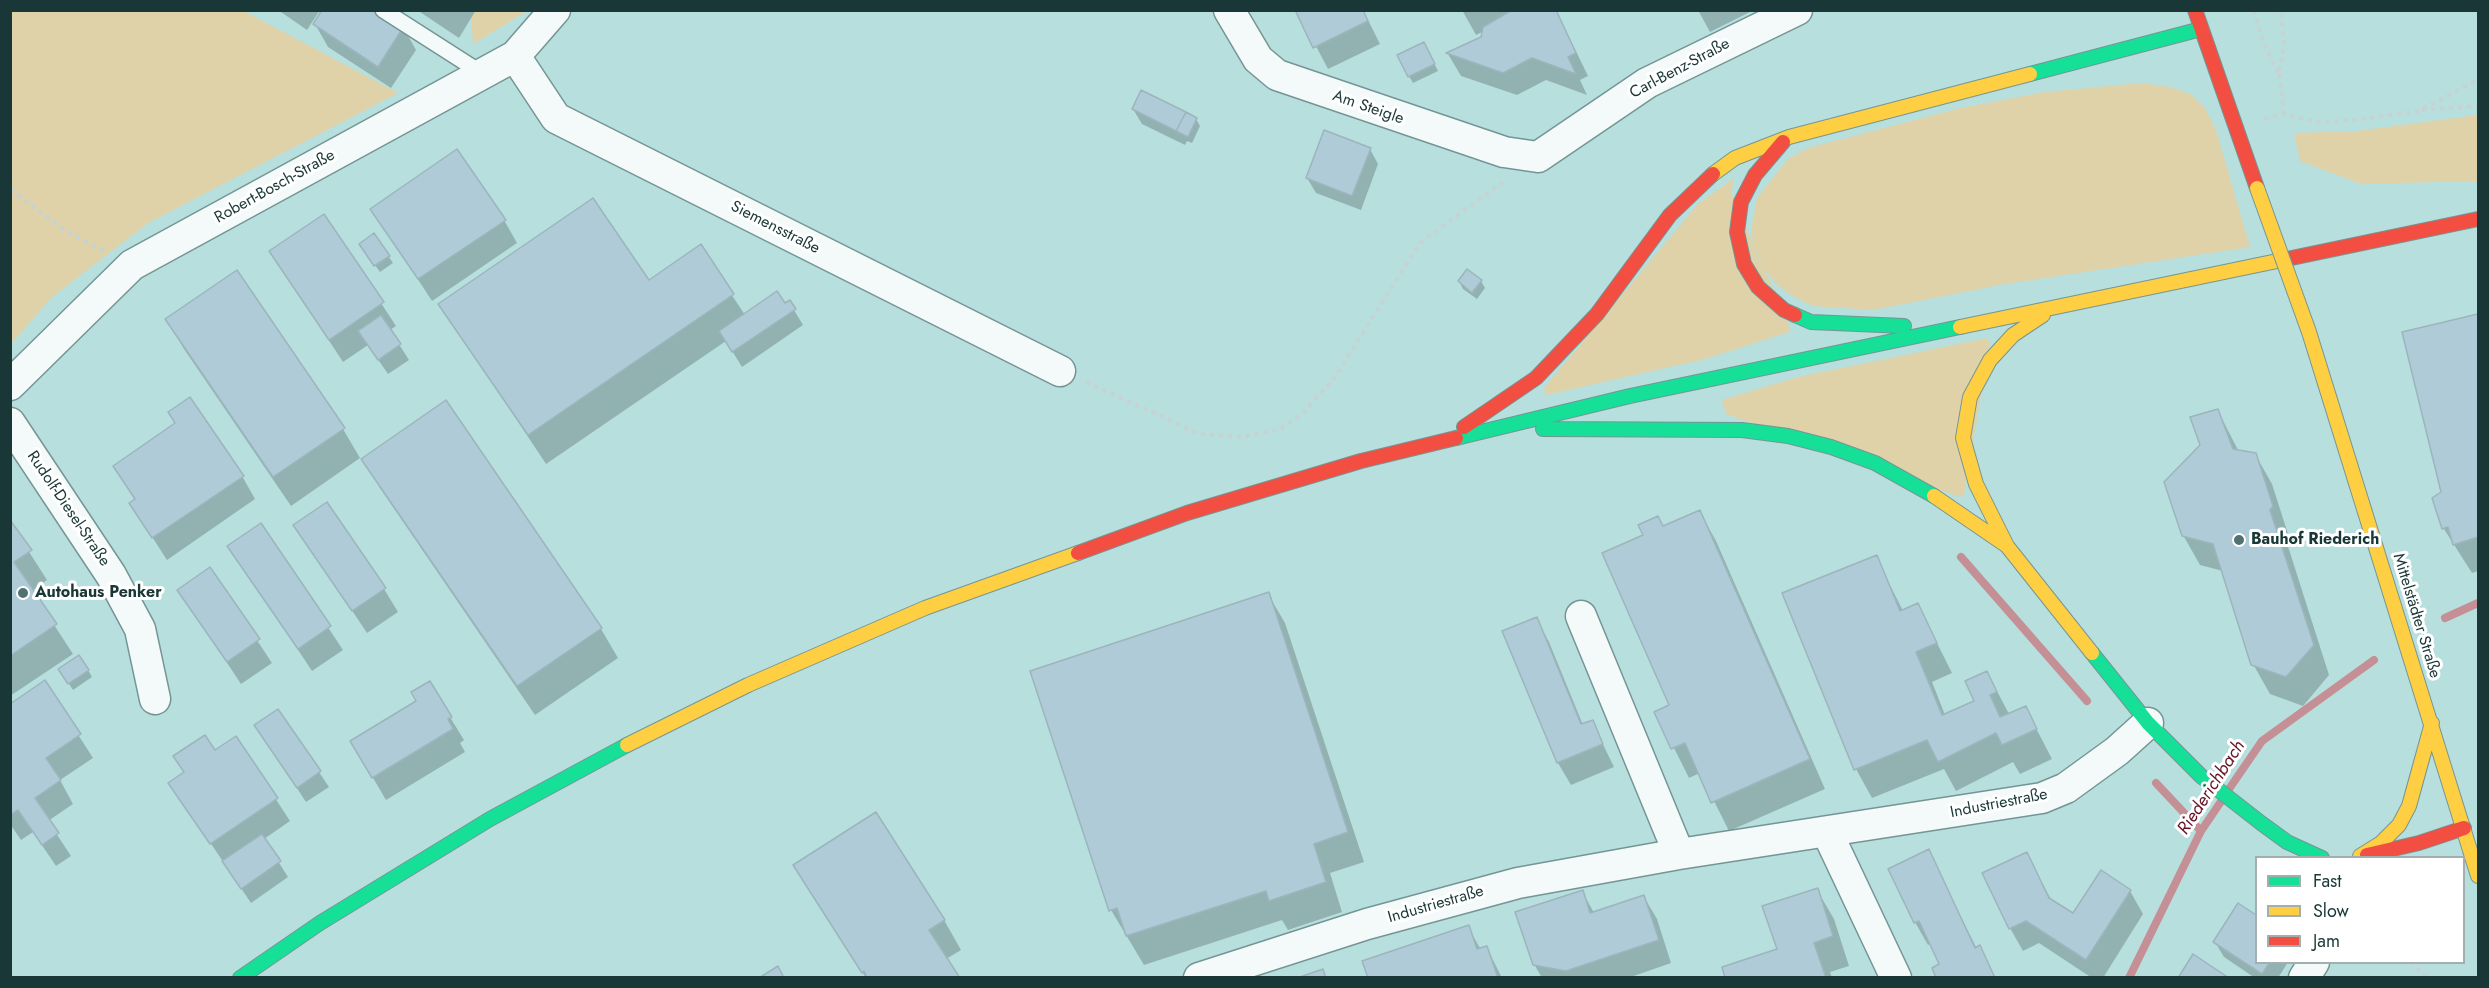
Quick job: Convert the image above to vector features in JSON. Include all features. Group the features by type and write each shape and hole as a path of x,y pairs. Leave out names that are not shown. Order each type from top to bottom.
{"main road":[{"name":"Mittelstädter Straße","path":"2195,10 2309,332 2478,877"},
{"path":"1447,438 1536,378 1597,314 1670,215 1703,181 1735,158 1789,136 2201,29"},
{"path":"1789,136 1755,175 1741,202 1737,232 1744,264 1758,287 1784,310 1811,322 1957,328"},
{"path":"240,978 339,911 490,819 653,731 748,685 925,608 1097,544 1272,486 1447,438 1630,396 2478,219"},
{"path":"2058,307 2033,320 2013,335 1990,360 1970,397 1963,438 1976,484 2007,546 2148,723 2202,777 2288,842 2328,856 2360,856 2419,843 2464,828"},
{"path":"1490,428 1674,428 1742,430 1788,436 1831,447 1875,463 1920,487 2007,546"},
{"path":"2360,856 2381,843 2399,825 2409,806 2432,723"}],"street":[{"name":"Robert-Bosch-Straße","path":"10,385 132,265 515,56 555,10"},
{"name":"Am Steigle","path":"1229,10 1258,59 1277,75 1504,152 1538,158"},
{"name":"Carl-Benz-Straße","path":"1538,158 1647,83 1797,10"},
{"name":"Siemensstraße","path":"515,56 556,118 1060,370"},
{"name":"Rudolf-Diesel-Straße","path":"10,423 111,575 140,628 154,699"},
{"path":"1581,616 1679,854"},
{"name":"Industriestraße","path":"1199,978 1455,898 1541,878 1679,854 2042,798 2066,788 2116,751 2148,723"},
{"path":"1827,832 1896,978"},
{"path":"2304,978 2313,964"}],"lane":[{"path":"383,10 483,75"}],"path":[{"path":"2254,10 2263,42 2279,74"},
{"path":"2281,10 2284,45 2279,74 2284,114 2315,122 2355,120 2418,111 2478,106"},
{"path":"2418,111 2478,80"},
{"path":"1060,370 1200,434 1242,437 1278,430 1301,415 1335,377 1420,243 1538,158"},
{"path":"10,189 64,230 132,265"},
{"path":"2411,964 2428,978"}],"shaded area":[{"path":"11,10 244,11 398,93 148,223 52,297 11,344"},
{"path":"476,10 527,11 473,44 471,17"},
{"path":"2142,83 2170,87 2190,94 2205,108 2216,130 2250,247 2005,284 1873,310 1813,306 1794,297 1777,285 1764,269 1755,251 1751,230 1757,198 1788,159 1808,148 1960,108 2045,92"},
{"path":"2478,115 2478,181 2361,184 2300,161 2294,133 2357,131"},
{"path":"1734,178 1731,193 1790,328 1789,332 1705,359 1546,395 1544,388 1698,204"},
{"path":"1987,338 1990,343 1964,494 1960,497 1726,414 1722,400 1798,377"}],"building":[{"path":"322,10 381,10 404,26 378,67 313,24"},
{"path":"1295,10 1363,10 1368,21 1313,48"},
{"path":"1512,10 1556,10 1576,53 1568,57 1576,74 1532,58 1503,73 1446,53 1481,37 1483,27"},
{"path":"1424,42 1435,64 1408,77 1397,55"},
{"path":"1141,90 1186,112 1176,131 1132,109"},
{"path":"1186,112 1197,118 1188,137 1176,131"},
{"path":"1324,130 1371,148 1352,196 1306,178"},
{"path":"457,149 506,220 418,279 370,209"},
{"path":"593,198 649,280 701,244 734,294 528,435 438,304"},
{"path":"324,214 384,302 329,340 269,251"},
{"path":"374,233 390,256 374,266 359,244"},
{"path":"1467,269 1482,280 1472,293 1458,281"},
{"path":"237,270 345,428 273,477 165,319"},
{"path":"777,291 785,303 790,300 796,309 732,352 719,331"},
{"path":"2478,314 2478,537 2453,545 2448,527 2442,529 2432,498 2441,492 2402,332"},
{"path":"381,315 401,344 378,360 358,331"},
{"path":"190,397 244,476 152,538 129,503 135,499 113,466 175,423 168,412"},
{"path":"446,400 602,628 517,686 361,459"},
{"name":"Bauhof Riederich","path":"2218,409 2233,449 2256,453 2273,506 2270,510 2314,645 2286,677 2251,665 2213,544 2182,536 2164,482 2200,445 2190,417"},
{"path":"327,502 386,588 352,611 293,525"},
{"path":"1700,510 1810,759 1711,803 1685,743 1671,749 1654,712 1669,705 1602,553 1643,535 1638,525 1658,516 1663,526"},
{"name":"Autohaus Penker","path":"10,520 32,550 14,562 57,624 10,656"},
{"path":"261,523 331,626 298,649 227,546"},
{"path":"1877,555 1900,611 1918,603 1937,643 1916,652 1942,715 1974,701 1965,681 1987,671 1997,692 1990,695 2000,717 2026,706 2037,729 2002,745 1996,733 1938,762 1927,740 1854,770 1782,593"},
{"path":"210,567 260,639 227,662 177,590"},
{"path":"1269,592 1348,832 1314,844 1326,882 1269,901 1266,891 1126,936 1117,908 1109,911 1030,671"},
{"path":"1537,617 1581,724 1593,720 1603,744 1557,763 1502,631"},
{"path":"79,655 89,670 68,684 58,669"},
{"path":"45,680 81,734 46,758 61,780 35,798 59,833 42,845 18,810 10,815 10,704"},
{"path":"430,681 452,717 448,719 453,729 372,778 350,741 416,701 411,692"},
{"path":"278,709 321,771 297,788 254,725"},
{"path":"205,735 215,750 236,736 278,798 210,844 168,783 184,772 173,756"},
{"path":"876,812 945,920 929,930 960,978 867,978 793,865"},
{"path":"262,834 281,861 241,889 222,861"},
{"path":"1929,849 1975,948 1980,945 1995,978 1936,978 1932,968 1939,964 1919,921 1914,923 1888,869"},
{"path":"2027,852 2049,898 2073,913 2101,870 2131,890 2086,960 2026,921 2009,929 1982,873"},
{"path":"1818,888 1833,936 1814,943 1826,978 1725,978 1722,967 1777,949 1762,906"},
{"path":"1583,890 1590,913 1644,895 1659,940 1566,971 1533,965 1515,912"},
{"path":"2238,903 2255,914 2255,964 2269,964 2262,974 2213,942"},
{"path":"1469,925 1477,949 1487,946 1498,978 1368,978 1362,961"},
{"path":"2193,954 2229,978 2178,978"},
{"path":"778,966 784,978 759,978"},
{"path":"1323,969 1326,978 1297,978"}],"waterway":[{"path":"1961,557 2087,701"},
{"name":"Riederichbach","path":"2445,618 2478,603"},
{"name":"Riederichbach","path":"2229,789 2262,741 2374,660"},
{"path":"2156,783 2201,831"},
{"name":"Riederichbach","path":"2129,978 2201,831 2222,800"}],"traffic: fast":[{"path":"2030,74 2201,29"},
{"path":"1795,315 1811,322 1904,326"},
{"path":"1456,438 1630,396 1960,327"},
{"path":"1543,429 1742,430 1788,436 1831,447 1875,463 1934,496"},
{"path":"2092,653 2148,723"},
{"path":"2148,723 2202,777 2287,842 2318,856"},
{"path":"240,978 320,923 490,819 627,745"}],"traffic: slow":[{"path":"1713,174 1735,158 1789,137 2030,74"},
{"path":"2257,188 2309,332"},
{"path":"1960,327 2282,260"},
{"path":"2043,315 2013,335 1990,360 1970,397 1963,438 1976,484 2007,546 2092,653"},
{"path":"2309,332 2478,876"},
{"path":"1934,496 2007,546"},
{"path":"627,745 748,685 925,608 1078,553"},
{"path":"2360,856 2381,843 2399,825 2409,806 2432,723"}],"traffic: jam":[{"path":"2195,10 2257,188"},
{"path":"1783,142 1755,175 1741,202 1737,232 1744,264 1758,287 1784,310 1795,315"},
{"path":"1464,427 1536,378 1597,314 1670,215 1713,174"},
{"path":"2282,260 2478,219"},
{"path":"1078,553 1187,513 1361,461 1456,438"},
{"path":"2367,855 2419,843 2464,828"}],"place":[{"name":"Bauhof Riederich","path":"2239,540"},
{"name":"Autohaus Penker","path":"23,593"}]}
